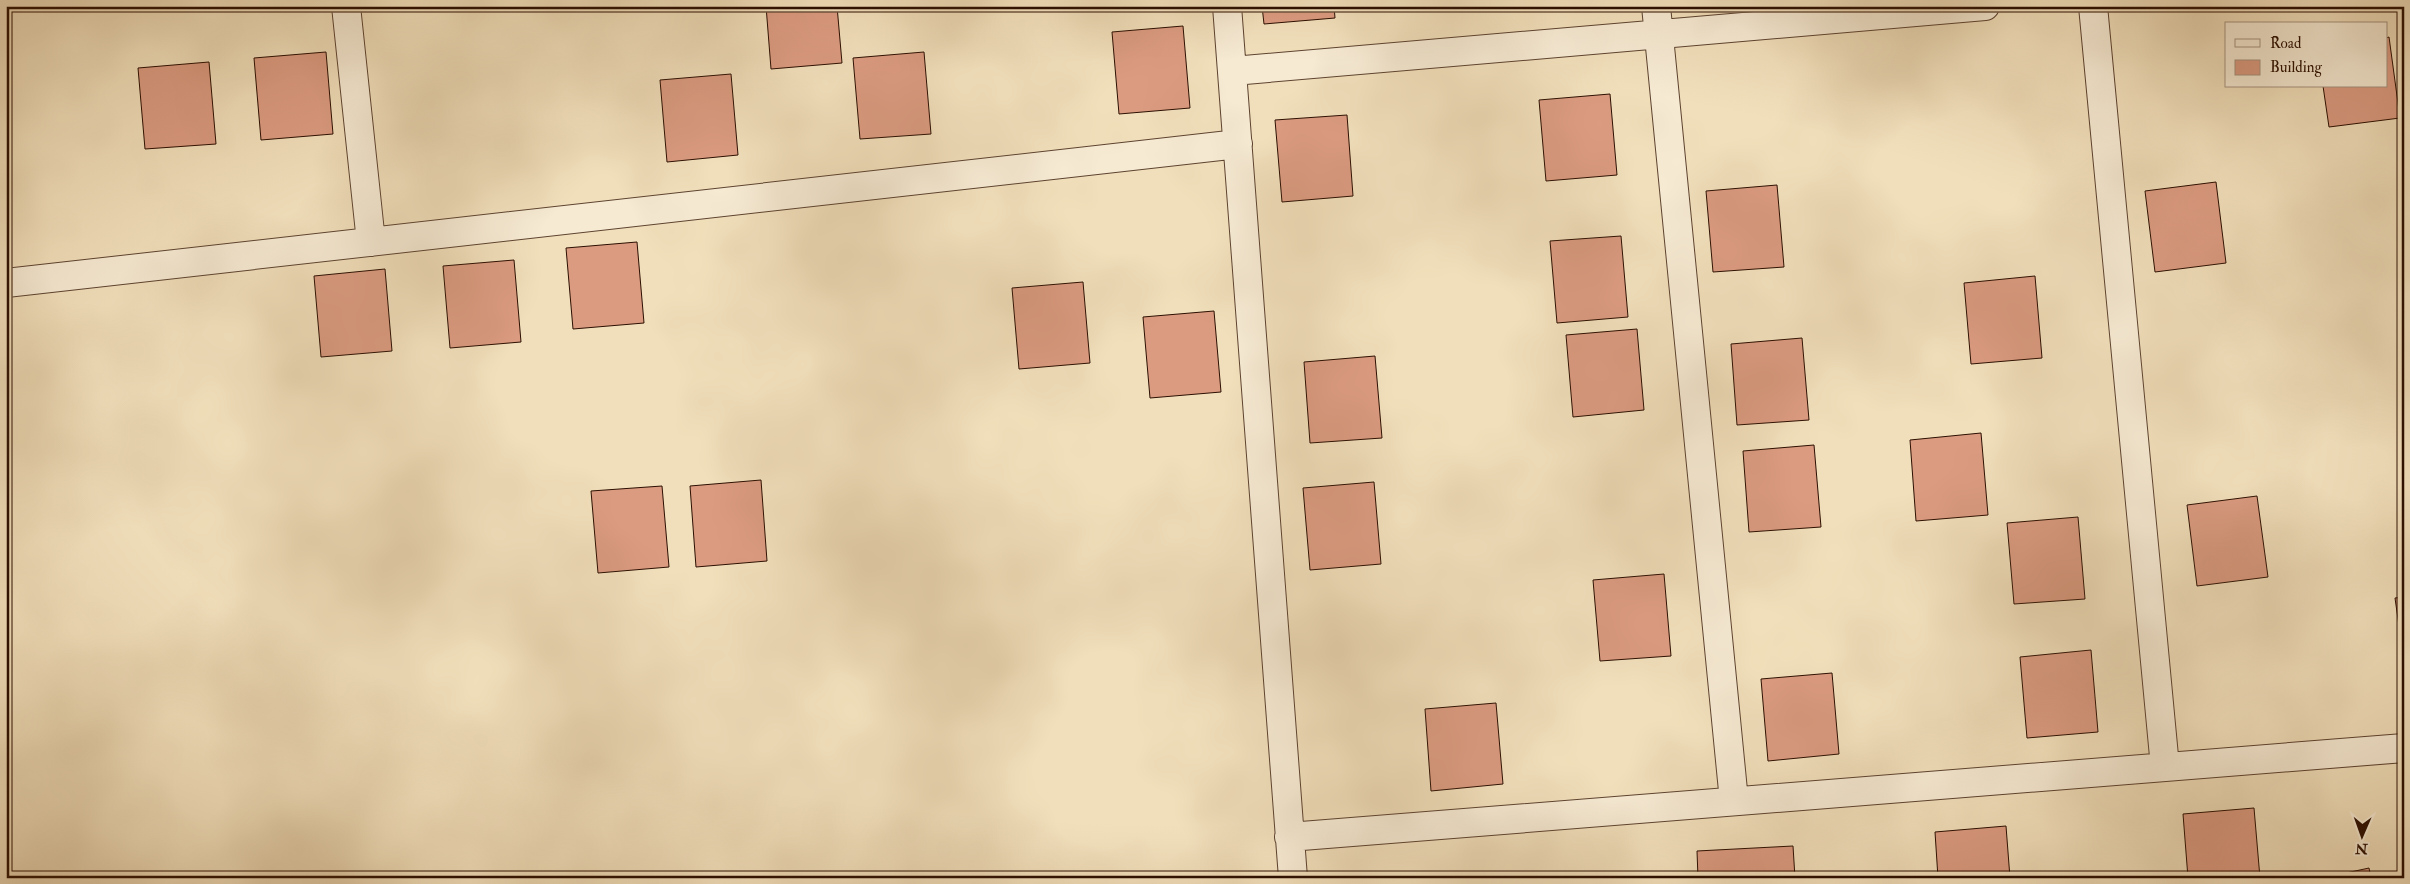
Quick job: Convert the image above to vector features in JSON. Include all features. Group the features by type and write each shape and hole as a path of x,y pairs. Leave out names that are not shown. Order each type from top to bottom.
{"street":[{"path":"346,6 370,242"},
{"path":"1227,6 1293,878"},
{"path":"1656,6 1734,801"},
{"path":"1233,71 1985,6"},
{"path":"2092,6 2165,767"},
{"path":"6,283 1238,144"},
{"path":"1289,837 2404,748"}],"building":[{"path":"766,6 837,6 842,63 771,69"},
{"path":"1262,6 1334,6 1335,18 1264,24"},
{"path":"1183,26 1190,108 1119,114 1112,32"},
{"path":"2388,37 2400,118 2329,127 2323,88 2388,88"},
{"path":"326,52 333,134 261,140 254,58"},
{"path":"924,52 931,134 860,139 853,58"},
{"path":"209,62 216,144 145,149 138,68"},
{"path":"731,74 738,155 667,162 660,80"},
{"path":"1610,94 1617,175 1546,181 1539,100"},
{"path":"1347,115 1353,196 1282,202 1275,120"},
{"path":"2216,182 2226,263 2155,272 2145,191"},
{"path":"1777,185 1784,267 1713,272 1706,191"},
{"path":"1621,236 1628,317 1557,323 1550,241"},
{"path":"637,242 644,323 573,329 566,248"},
{"path":"514,260 521,342 450,348 443,266"},
{"path":"385,269 392,351 321,357 314,276"},
{"path":"2035,276 2042,358 1971,364 1964,283"},
{"path":"1083,282 1090,363 1019,369 1012,288"},
{"path":"1214,311 1221,392 1150,398 1143,317"},
{"path":"1637,329 1644,410 1573,417 1566,335"},
{"path":"1802,338 1809,420 1737,425 1731,344"},
{"path":"1375,356 1382,438 1310,443 1304,362"},
{"path":"1981,433 1988,515 1916,521 1910,440"},
{"path":"1814,445 1821,527 1749,532 1743,451"},
{"path":"761,480 767,561 696,567 690,486"},
{"path":"1374,482 1381,564 1310,570 1303,488"},
{"path":"662,486 669,567 598,573 591,491"},
{"path":"2257,496 2268,577 2197,586 2187,505"},
{"path":"2078,517 2085,599 2014,604 2007,523"},
{"path":"1664,574 1671,656 1600,661 1593,580"},
{"path":"2404,597 2404,662 2395,598"},
{"path":"2091,650 2098,732 2027,738 2020,657"},
{"path":"1832,673 1839,754 1768,761 1761,679"},
{"path":"1496,703 1503,784 1431,791 1425,709"},
{"path":"2254,808 2260,878 2188,878 2183,814"},
{"path":"2006,826 2010,878 1938,878 1935,832"},
{"path":"1793,846 1795,878 1698,878 1697,851"},
{"path":"2369,868 2371,878 2323,878"},
{"path":"1557,873 1557,878 1507,878"}]}
